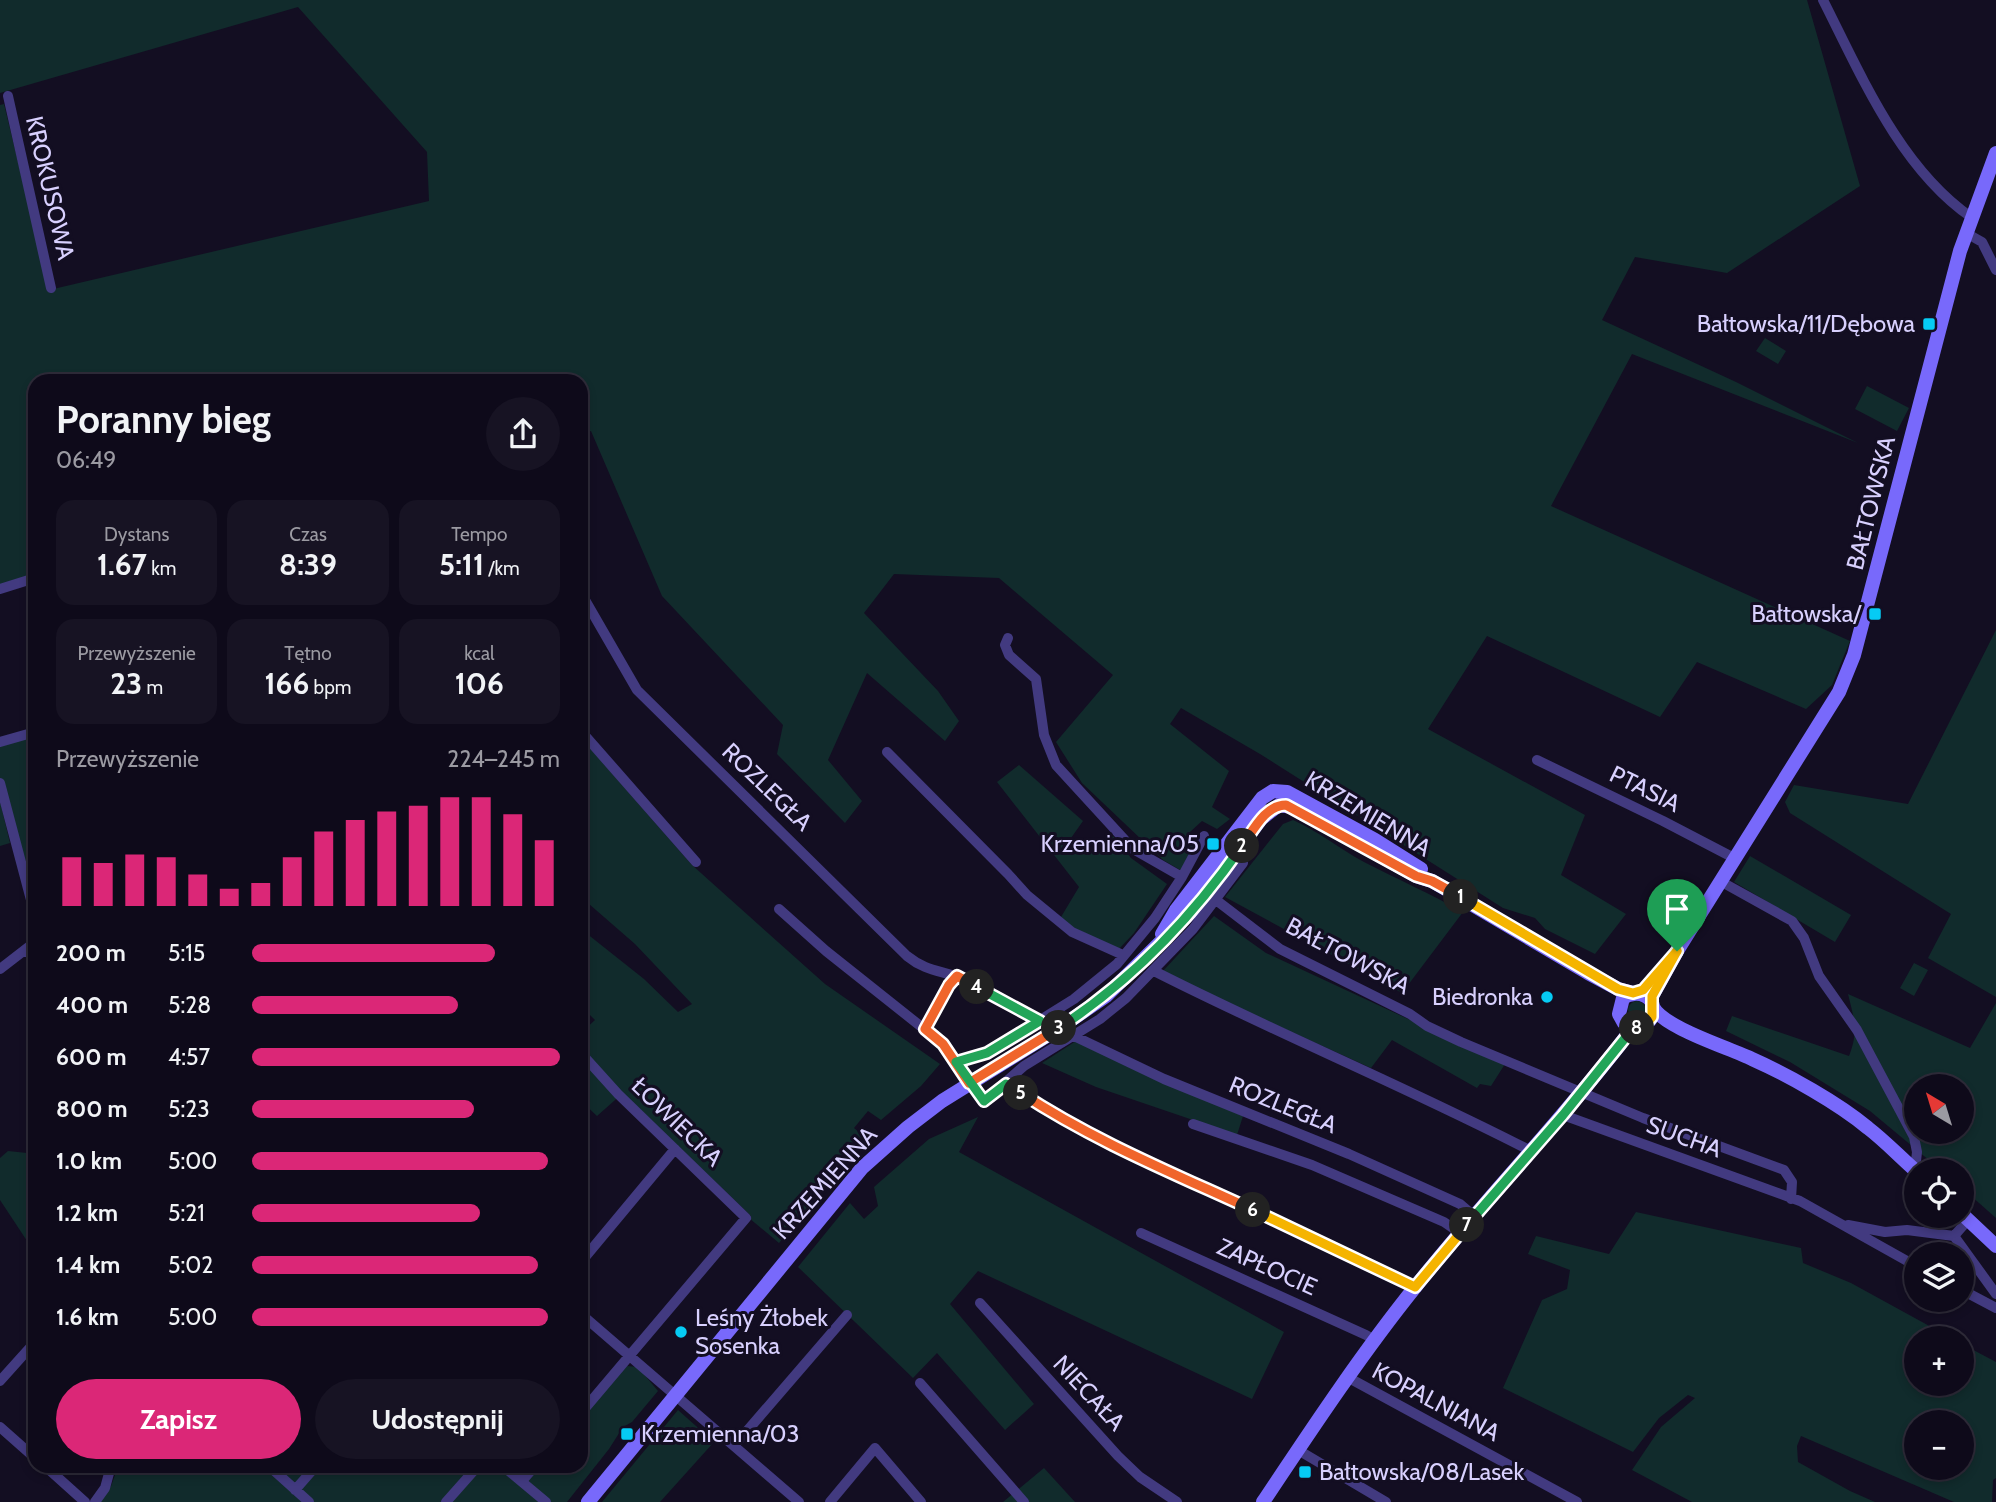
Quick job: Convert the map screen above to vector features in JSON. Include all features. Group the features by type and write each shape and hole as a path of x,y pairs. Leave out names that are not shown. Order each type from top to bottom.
{"main road":[{"name":"BAŁTOWSKA","path":"1652,1004 1652,996 1677,951 1839,692 1854,655 1966,233 1996,153"},
{"name":"KRZEMIENNA","path":"588,1502 862,1168 908,1127 969,1083 1106,996 1150,953 1176,910 1262,798 1273,791 1287,792 1375,840 1420,868 1432,881 1588,973 1618,989 1636,993"},
{"name":"BAŁTOWSKA","path":"1636,993 1677,951"},
{"name":"KRZEMIENNA","path":"1588,973 1612,997 1620,1013"},
{"path":"1604,1066 1620,1029 1623,998 1636,993 1652,1004 1663,1017 1693,1035"},
{"path":"1263,1502 1415,1287 1563,1115 1630,1032 1652,1017 1652,1004"},
{"path":"1620,1013 1629,1026 1651,1024 1693,1035 1752,1059 1804,1086 1866,1126 1904,1159"},
{"path":"1974,1225 1996,1246"}],"street":[{"path":"1823,0 1881,115 1910,156 1943,193 1971,217"},
{"name":"KROKUSOWA","path":"9,96 51,288"},
{"path":"1966,233 1982,242 1996,270"},
{"path":"0,589 28,580"},
{"name":"ROZLEGŁA","path":"588,605 637,690 907,956 921,967 957,976 1040,1021"},
{"path":"1008,638 1005,645 1009,655 1036,679 1044,735 1056,765 1132,849 1182,877"},
{"path":"0,743 28,734"},
{"path":"588,738 696,862"},
{"path":"887,751 1027,895 1072,932 1123,955"},
{"name":"PTASIA","path":"1537,760 1734,858"},
{"path":"0,783 28,889"},
{"path":"956,1062 987,1053 1040,1021 1099,980 1155,918 1205,836"},
{"path":"779,909 826,951 943,1044 984,1101 1024,1066 1100,1019 1154,971 1193,929 1243,863"},
{"path":"1720,881 1792,921 1804,938 1819,976 1857,1030 1914,1137 1917,1158"},
{"name":"BAŁTOWSKA","path":"1216,900 1279,949 1461,1042 1643,1118 1784,1170 1791,1182 1791,1199"},
{"path":"0,969 26,949 28,952"},
{"path":"1154,971 1241,1016 1386,1080 1531,1151"},
{"path":"925,1029 949,985 957,976"},
{"name":"ROZLEGŁA","path":"1074,1036 1164,1079 1359,1159 1460,1205 1474,1216"},
{"name":"ŁOWIECKA","path":"588,1061 618,1094 746,1218 630,1356"},
{"path":"1006,1084 1087,1133 1415,1287"},
{"name":"SUCHA","path":"1563,1115 1791,1199 1838,1221"},
{"path":"1193,1124 1312,1165 1444,1222 1460,1233"},
{"path":"588,1254 675,1149"},
{"path":"1838,1221 1885,1232 1907,1230 1954,1236 1996,1294"},
{"path":"1838,1221 1904,1259"},
{"path":"1954,1236 1959,1228"},
{"name":"ZAPŁOCIE","path":"1141,1233 1376,1341"},
{"path":"1974,1296 1996,1308"},
{"name":"NIECAŁA","path":"980,1303 1118,1456 1140,1477 1177,1502"},
{"path":"734,1446 847,1315"},
{"path":"588,1320 799,1502"},
{"path":"0,1381 28,1350"},
{"path":"588,1405 630,1356"},
{"name":"KOPALNIANA","path":"1349,1378 1577,1502"},
{"path":"920,1383 1024,1502"},
{"path":"0,1427 28,1452"},
{"path":"830,1502 875,1448 921,1502"},
{"path":"1298,1450 1386,1502"},
{"path":"53,1473 85,1502"},
{"path":"95,1502 105,1488 109,1473"},
{"path":"277,1473 309,1502"},
{"path":"295,1490 310,1473"},
{"path":"446,1502 472,1473"},
{"path":"512,1473 546,1502"},
{"path":"522,1481 529,1473"}],"green space":[{"path":"0,0 1807,0 1860,186 1727,273 1635,257 1602,320 1736,382 1858,443 1632,354 1551,506 1850,641 1832,685 1806,709 1697,662 1660,717 1487,636 1428,729 1585,815 1561,875 1626,914 1595,954 1545,929 1535,918 1503,908 1260,754 1181,708 1170,724 1229,771 1212,807 1230,819 1217,829 1202,821 1190,832 1197,840 1182,871 1163,860 1082,783 1056,742 1113,675 999,578 894,574 864,613 938,691 959,721 945,741 867,673 828,760 862,801 845,823 777,754 783,725 662,596 591,431 588,432 588,374 28,374 28,580 0,589 0,105 4,104 49,290 429,201 427,152 298,7 0,93"},
{"path":"1765,338 1786,351 1778,364 1756,351"},
{"path":"1867,386 1909,408 1897,431 1855,409"},
{"path":"1996,630 1996,997 1928,958 1951,914 1790,813 1785,802 1794,785 1908,804"},
{"path":"28,737 28,889 0,783 0,743"},
{"path":"588,746 692,865 825,984 940,1064 921,1086 881,1120 868,1111 854,1128 868,1140 779,1243 749,1218 751,1216 623,1093 597,1116 588,1108 588,1026 595,1020 588,1013 588,935 644,979 678,1012 692,1004 635,944 588,903"},
{"path":"1019,765 1083,821 1071,838 1083,853 1113,836 1131,858 1167,884 1134,933 1119,949 1070,926 1061,917 1079,887 997,782"},
{"path":"0,801 10,843 0,846"},
{"path":"1293,820 1364,862 1463,912 1402,993 1225,897 1283,824"},
{"path":"1750,856 1851,915 1835,942 1734,882"},
{"path":"1214,916 1266,953 1505,1064 1491,1086 1480,1084 1477,1088 1392,1040 1371,1068 1163,974"},
{"path":"1914,963 1928,970 1914,996 1900,988"},
{"path":"1848,994 1970,1048 1996,1003 1996,1218 1974,1199 1974,1158 1926,1158 1910,1144 1974,1144 1974,1074 1904,1074 1904,1139 1870,1111 1790,1062 1726,1031 1732,1016 1849,1056 1855,1032"},
{"path":"1633,1001 1641,1001 1646,1010 1644,1017 1633,1019 1628,1014 1628,1006"},
{"path":"1076,1041 1243,1116 1237,1135 1096,1087 1042,1063"},
{"path":"978,1117 959,1152 1284,1332 1252,1399 978,1271 950,1304 1034,1404 1005,1430 937,1353 913,1378 798,1267 850,1203 864,1219 878,1206 874,1187 929,1139"},
{"path":"8,1151 28,1154 28,1242 0,1200 0,1158"},
{"path":"1636,1212 1801,1248 1803,1263 1851,1283 1929,1326 1904,1326 1904,1396 1974,1396 1974,1350 1996,1362 1996,1478 1993,1480 1992,1502 1954,1502 1801,1436 1797,1446 1798,1462 1875,1502 1692,1502 1632,1470 1661,1427 1695,1398 1688,1395 1659,1418 1633,1452 1503,1388 1542,1300 1567,1289 1570,1270 1528,1254 1536,1236 1609,1254"},
{"path":"627,1366 638,1367 658,1391 632,1422 623,1427 567,1502 100,1502 116,1473 518,1473 526,1480 532,1473 588,1473 588,1410"},
{"path":"678,1410 714,1442 660,1502 602,1502"},
{"path":"1044,1468 1075,1502 1003,1502"}],"place":[{"name":"Bałtowska/11/Dębowa","path":"1929,324"},
{"name":"Bałtowska/","path":"1875,614"},
{"name":"Krzemienna/05","path":"1213,844"},
{"name":"Biedronka","path":"1547,997"},
{"name":"Leśny Żłobek Sosenka","path":"681,1332"},
{"name":"Krzemienna/03","path":"627,1434"},
{"name":"Bałtowska/08/Lasek","path":"1305,1472"}],"route":[{"path":"1677,951 1643,990 1633,993 1618,989 1432,881 1416,876 1292,807 1279,805 1261,819 1190,913 1138,967 1106,996 1061,1027 969,1083 943,1044 925,1029 949,985 957,976 972,983 1040,1021 987,1053 969,1056 956,1062 969,1083 984,1101 1006,1084 1087,1133 1415,1287 1563,1115 1630,1032 1649,1022 1654,1012 1652,996 1677,951"}]}
